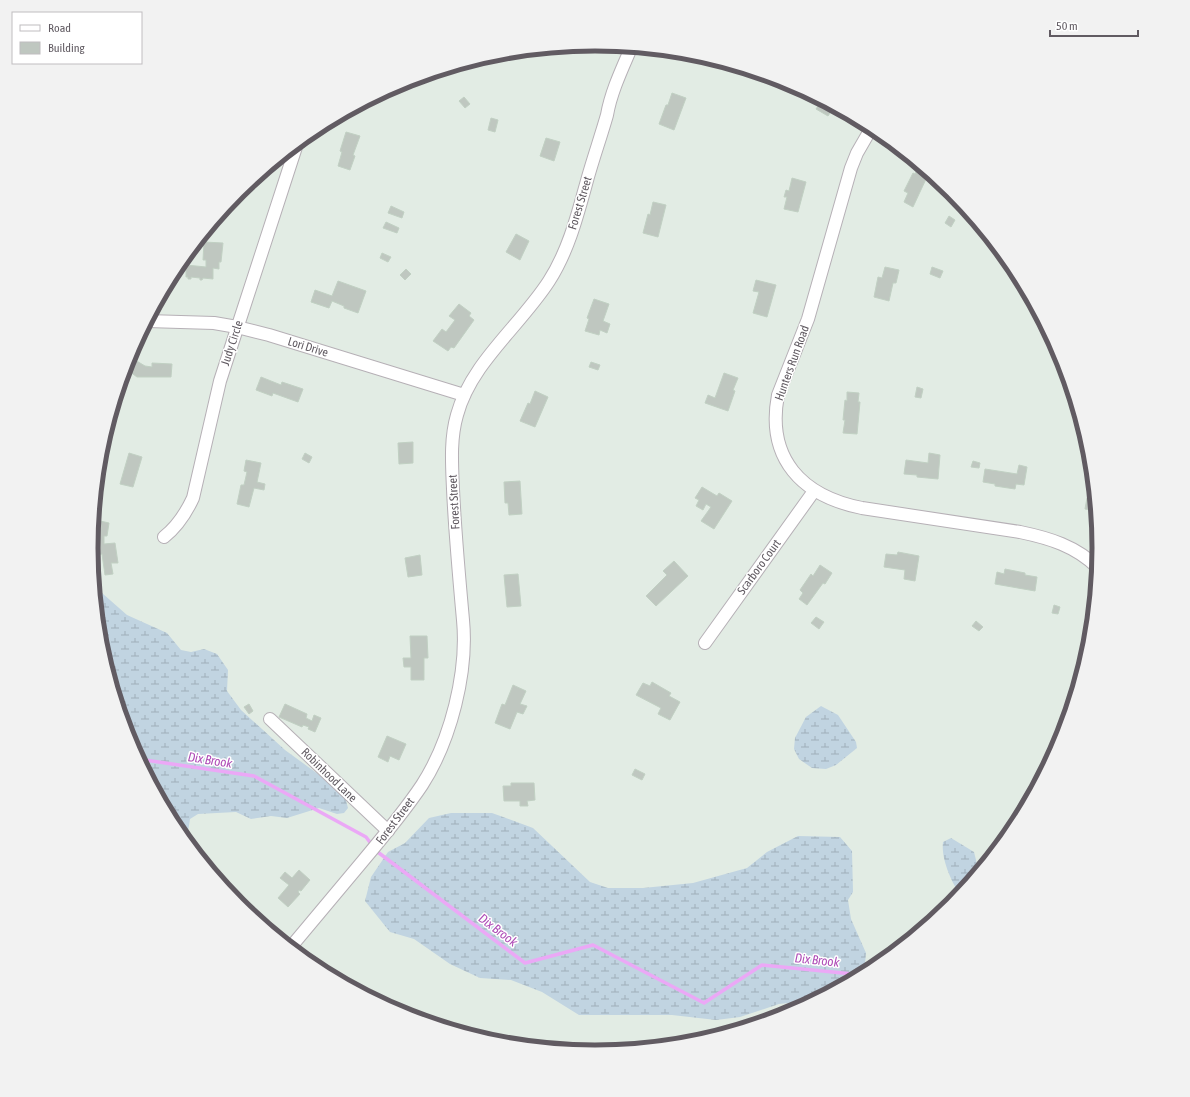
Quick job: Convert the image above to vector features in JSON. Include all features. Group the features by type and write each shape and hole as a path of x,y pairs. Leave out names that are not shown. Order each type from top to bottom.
{"street":[{"name":"Forest Street","path":"293,944 384,836 423,784 447,731 456,698 463,659 464,624 455,533 452,465 452,441 456,416 464,395 477,373 548,283 560,263 578,214 607,115 608,105 622,68 630,52"},
{"name":"Hunters Run Road","path":"868,133 857,153 851,168 808,319 782,384 776,406 777,436 784,456 796,475 814,491 849,505 1045,537 1080,553 1092,562"},
{"name":"Judy Circle","path":"164,537 179,522 187,511 193,498 216,396 294,152"},
{"name":"Lori Drive","path":"153,321 214,323 237,327 268,335 464,395"},
{"name":"Scarboro Court","path":"705,643 814,491"},
{"name":"Robinhood Lane","path":"270,719 384,836"}],"green space":[{"path":"100,591 127,615 167,633 181,650 191,652 204,649 217,654 228,670 227,691 241,710 285,750 344,793 348,808 344,813 337,814 319,808 287,818 271,816 251,819 236,812 198,814 190,819 188,832 202,854 181,825 164,797 135,739 114,677 107,646"},
{"path":"821,706 838,715 856,742 857,748 836,765 826,769 812,768 799,759 794,749 795,738 806,717"},
{"path":"451,813 492,813 533,828 590,882 608,888 643,888 693,883 747,868 767,852 798,836 840,837 852,851 853,892 848,900 851,919 866,953 865,966 815,995 799,1002 779,1004 740,1017 716,1020 672,1015 579,1015 542,992 511,980 480,978 450,964 414,939 390,932 365,901 371,877 388,852 405,843 429,818"},
{"path":"951,838 974,852 978,866 957,890 945,863 943,842"}],"building":[{"path":"672,93 686,98 674,130 659,124"},
{"path":"464,97 470,104 465,108 459,101"},
{"path":"819,104 831,111 828,116 816,109"},
{"path":"491,118 498,120 495,132 488,130"},
{"path":"346,132 360,136 353,155 355,156 350,170 338,166 342,152 340,151"},
{"path":"546,138 560,142 554,161 540,156"},
{"path":"917,169 928,179 926,179 913,207 904,202 908,193 904,191 913,173 915,174"},
{"path":"792,178 806,182 798,212 784,209 787,197 784,197 786,190 789,191"},
{"path":"653,202 666,205 658,237 643,233"},
{"path":"391,206 404,212 402,218 388,213"},
{"path":"949,216 955,220 951,227 945,223"},
{"path":"386,222 399,228 397,233 383,228"},
{"path":"516,234 529,241 520,260 506,252"},
{"path":"204,242 223,243 221,262 219,262 219,269 213,268 213,279 203,278 200,280 200,278 191,277 191,279 188,279 188,277 186,277 186,265 206,267 206,260 203,260"},
{"path":"382,253 391,257 388,262 380,258"},
{"path":"885,267 899,270 896,283 893,283 889,301 874,297 878,277 882,278"},
{"path":"932,267 943,271 940,278 930,274"},
{"path":"406,269 411,274 405,280 400,275"},
{"path":"756,280 776,285 767,317 753,313 759,292 753,291"},
{"path":"338,281 366,291 358,313 344,308 344,306 332,301 329,308 311,302 315,290 332,296"},
{"path":"594,299 609,304 603,321 610,324 607,333 600,330 599,335 585,331 589,319 587,318"},
{"path":"459,304 471,313 469,316 474,320 454,348 451,347 448,351 433,341 442,329 446,332 455,320 449,316"},
{"path":"134,360 145,366 152,367 152,363 172,364 171,377 137,377 130,372"},
{"path":"591,362 600,365 598,370 589,367"},
{"path":"724,373 738,378 733,390 735,391 728,411 705,403 708,395 715,398"},
{"path":"261,377 281,385 282,382 303,389 298,402 273,393 272,396 256,390"},
{"path":"917,387 923,389 921,398 915,397"},
{"path":"535,391 548,397 535,427 520,421 528,403 530,404"},
{"path":"847,392 859,393 858,402 860,402 857,434 843,433 845,420 843,420 845,400 847,401"},
{"path":"413,442 413,463 399,464 398,443"},
{"path":"129,453 142,457 133,487 120,484"},
{"path":"305,453 312,457 309,463 302,459"},
{"path":"929,453 940,455 938,479 904,474 906,460 928,463"},
{"path":"246,460 261,463 257,482 265,484 264,490 254,488 249,507 237,504 241,485 244,485 247,472 244,471"},
{"path":"973,461 980,463 979,468 971,467"},
{"path":"1019,465 1027,467 1024,485 1016,484 1015,489 995,486 995,484 983,482 985,469 1017,474"},
{"path":"520,481 522,514 509,515 508,503 505,503 504,482"},
{"path":"702,487 717,496 719,493 732,501 714,529 701,521 711,507 706,504 703,510 696,506 699,500 695,498"},
{"path":"1087,498 1089,498 1090,510 1085,509"},
{"path":"99,521 109,523 107,536 104,536 104,544 115,543 118,563 111,563 113,574 105,575 102,554 98,554"},
{"path":"898,552 919,556 915,581 904,579 905,570 884,567 886,554 897,555"},
{"path":"420,555 422,575 408,577 405,558"},
{"path":"674,561 688,576 656,606 646,596 667,575 663,571"},
{"path":"820,565 832,573 825,584 823,583 807,605 799,599 803,593 800,590 811,574 813,576"},
{"path":"1005,569 1037,577 1035,591 995,584 997,572 1004,574"},
{"path":"518,574 521,606 507,607 504,575"},
{"path":"1054,605 1060,607 1058,614 1052,613"},
{"path":"816,617 824,622 819,629 811,623"},
{"path":"976,621 983,627 979,631 972,626"},
{"path":"410,636 427,636 428,658 424,658 424,680 411,680 411,667 404,667 403,658 411,658"},
{"path":"652,682 671,693 669,696 680,702 670,720 658,714 661,708 636,695 643,683 650,686"},
{"path":"513,685 526,691 520,704 527,706 523,714 517,712 510,729 495,723 502,704 505,705"},
{"path":"249,704 253,711 249,714 244,707"},
{"path":"285,704 307,714 306,718 312,721 314,715 321,718 315,732 308,729 309,727 303,725 302,727 279,717"},
{"path":"387,736 406,744 399,760 390,756 388,762 378,757"},
{"path":"635,769 645,774 642,780 632,775"},
{"path":"511,783 534,783 535,800 527,801 528,806 520,806 520,801 504,801 503,786 511,786"},
{"path":"299,870 310,880 301,891 299,890 298,892 300,894 288,907 278,898 289,885 280,878 285,872 292,878"}],"waterway":[{"name":"Dix Brook","path":"145,760 254,776 366,837 372,845"},
{"name":"Dix Brook","path":"375,850 525,963 593,945 704,1003 762,965 852,974"}]}
